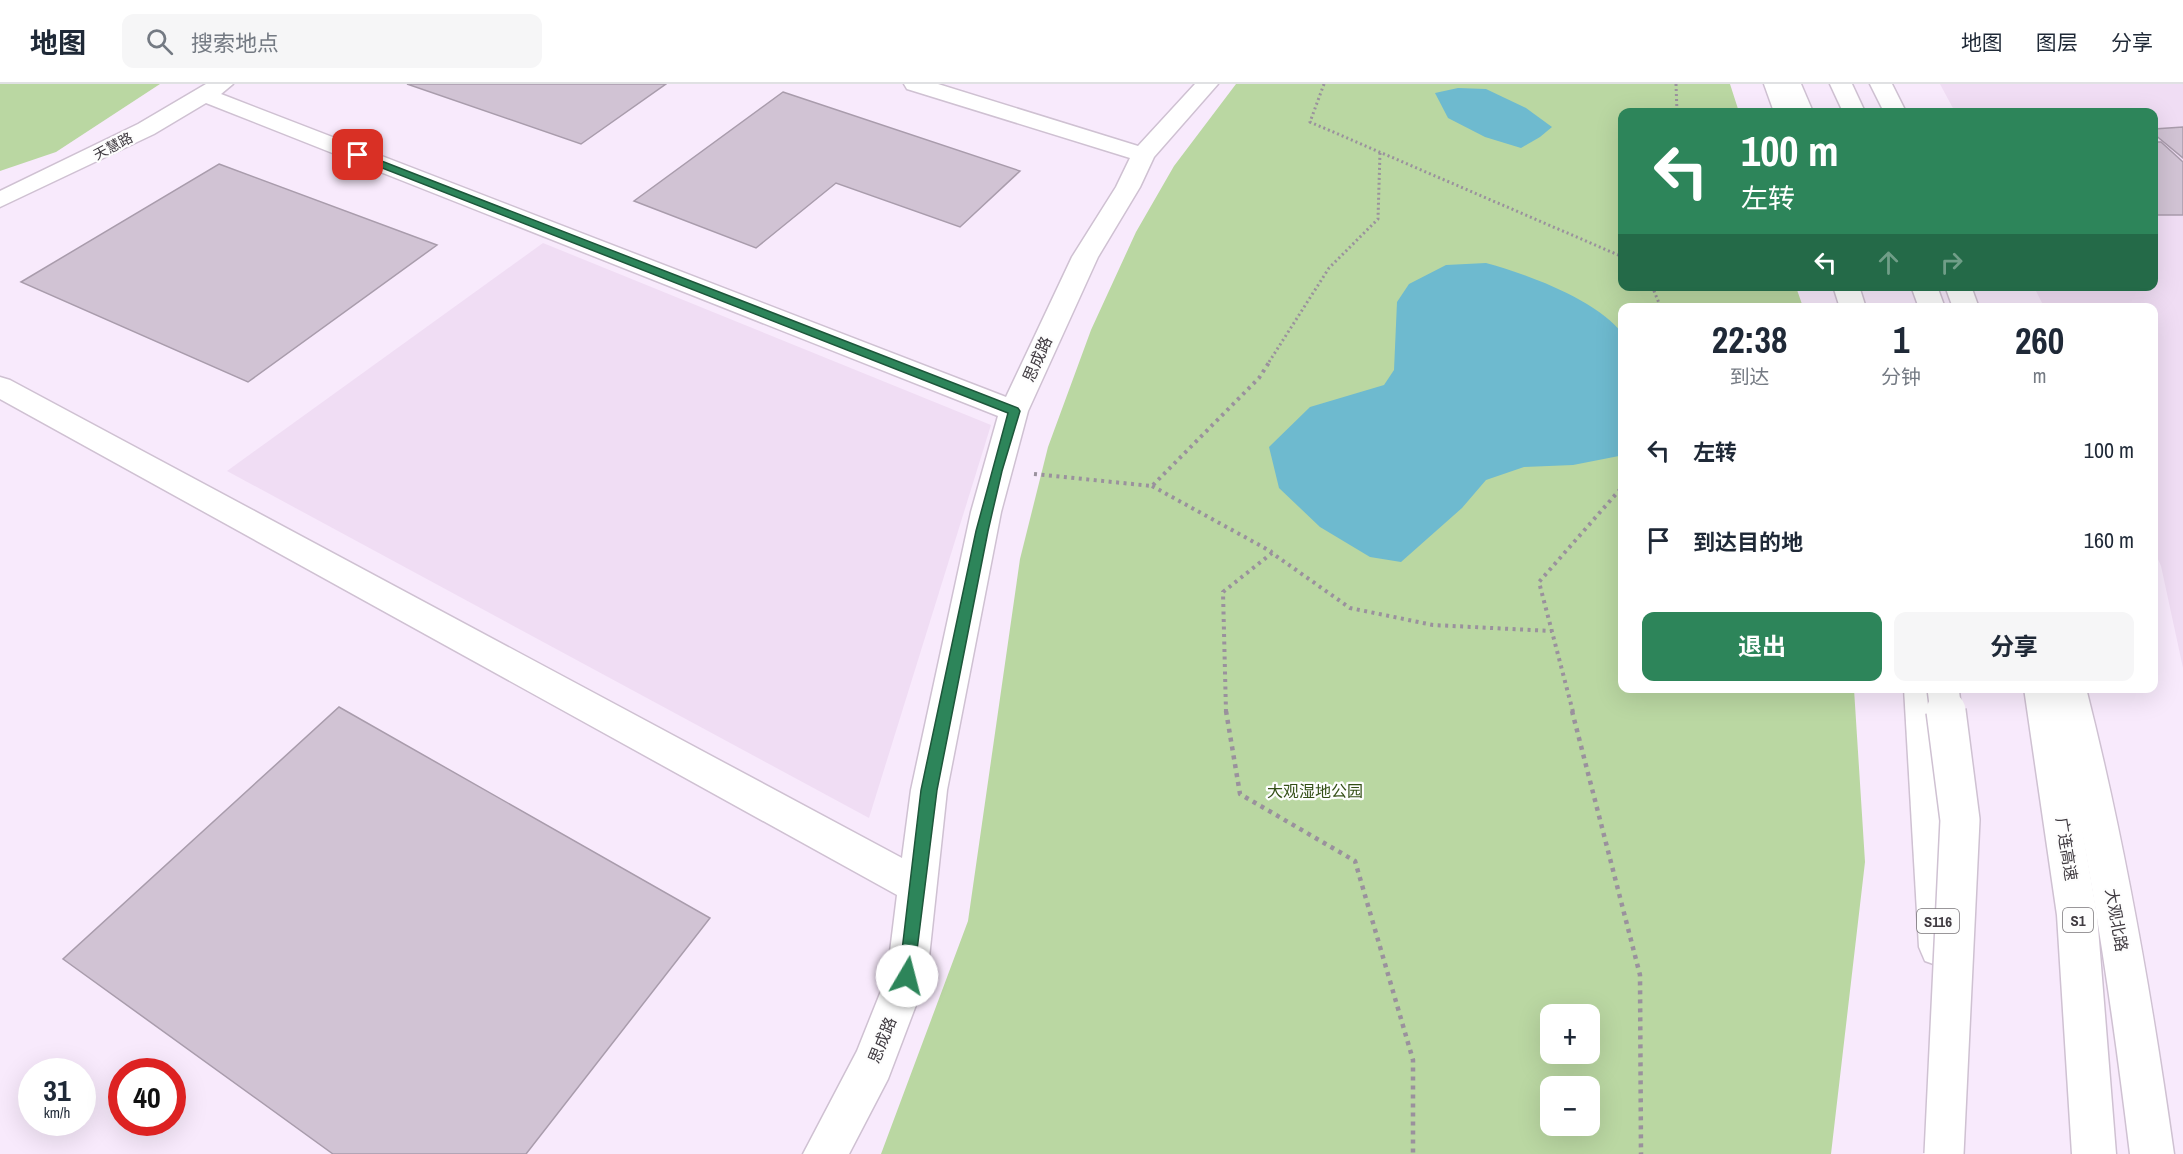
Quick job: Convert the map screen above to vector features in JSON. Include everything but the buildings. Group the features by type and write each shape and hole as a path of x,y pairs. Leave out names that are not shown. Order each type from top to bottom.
{"main road":[{"path":"915,84 1143,155"},
{"name":"思成路","path":"825,1154 873,1064 907,976 929,790 996,471 1014,411 1084,257 1128,187 1143,155 1207,84"},
{"path":"1775,84 1784,108"},
{"path":"1790,84 1800,108"},
{"path":"1841,84 1852,108"},
{"path":"1881,84 1893,108"},
{"path":"213,90 1014,411"},
{"name":"天慧路","path":"0,200 81,162 213,90"},
{"path":"0,387 919,887"},
{"name":"S116","path":"1921,693 1944,1014 1947,1154"},
{"path":"1944,693 1960,820 1947,1154"},
{"name":"广连高速","path":"2042,693 2078,915 2094,1154"},
{"name":"大观北路","path":"2070,693 2094,783 2128,986 2152,1154"}],"path":[{"path":"1324,84 1310,122 1618,255"},
{"path":"1676,84 1677,108"},
{"path":"1152,486 1259,378 1329,268 1378,219 1380,152"},
{"path":"996,471 1152,486 1272,553 1350,608 1433,625 1552,631"},
{"path":"1618,492 1539,582 1640,975 1641,1154"},
{"path":"1272,553 1223,592 1224,701 1240,794 1355,861 1413,1060 1413,1154"}],"shaded area":[{"path":"1940,84 2183,84 2183,668 2158,559 2158,303 2042,303 2036,291 2158,291 2158,108 1953,108"},
{"path":"543,243 991,425 869,818 227,471"}],"green space":[{"path":"0,84 160,84 56,152 0,171"},
{"name":"大观湿地公园","path":"1236,84 1730,84 1738,108 1618,108 1618,291 1797,291 1802,303 1618,303 1618,693 1854,693 1865,862 1831,1154 881,1154 968,921 1020,559 1048,447 1091,330 1136,232 1174,166"}],"water":[{"path":"1458,88 1486,89 1526,108 1552,127 1521,148 1485,137 1448,118 1435,93"},
{"path":"1486,263 1541,281 1579,299 1618,329 1618,456 1573,465 1524,467 1486,480 1462,508 1401,562 1370,557 1320,527 1279,488 1269,447 1310,407 1384,385 1394,370 1397,302 1409,284 1446,265"}],"route":[{"path":"358,155 1014,411 996,471 969,588 929,790 907,976"}]}
